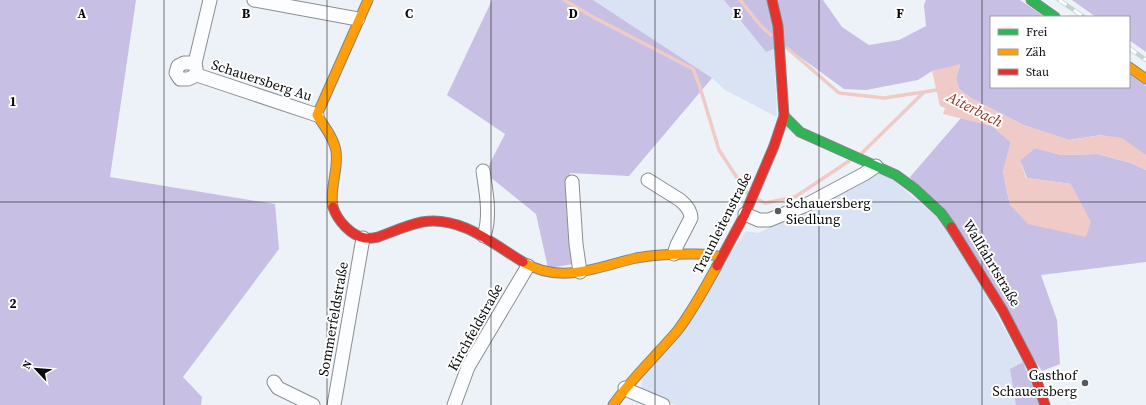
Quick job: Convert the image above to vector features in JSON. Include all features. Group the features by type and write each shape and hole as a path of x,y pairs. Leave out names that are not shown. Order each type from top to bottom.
{"street":[{"name":"Schauersberg Au","path":"210,0 196,69 317,115 336,151 331,197 337,215 349,229 363,238"},
{"path":"254,0 358,19"},
{"name":"Schauersberg Au","path":"317,115 348,46 358,19 368,0"},
{"name":"Traunleitenstraße","path":"613,405 678,329 703,292 746,210 774,146 784,116 778,26 772,0"},
{"path":"1031,0 1054,16"},
{"path":"1130,68 1146,79"},
{"name":"Wallfahrtstraße","path":"784,116 800,132 841,152 896,175 915,189 941,213 956,232 1003,311 1032,367 1045,405"},
{"path":"746,210 759,220 769,220 806,205 864,174 871,164"},
{"path":"483,171 486,190 487,222 484,236"},
{"path":"648,180 684,203 691,214 691,218 674,254"},
{"path":"572,182 576,244 580,272"},
{"path":"363,238 379,236 414,223 430,221 452,225 484,236 528,266 543,272 552,273 580,272 603,268 636,258 674,254 714,255 721,257"},
{"name":"Sommerfeldstraße","path":"334,405 363,238"},
{"name":"Kirchfeldstraße","path":"454,405 468,367 528,266"},
{"path":"274,382 278,388 313,405"},
{"path":"626,388 663,405"}],"shaded area":[{"path":"0,0 136,0 110,177 275,204 279,249 183,377 202,397 201,405 0,405"},
{"path":"492,0 593,0 712,78 629,176 570,173 574,264 548,268 536,214 485,173 505,134 447,95"},
{"path":"593,0 724,0 766,52 774,49 777,117 725,90 712,78"},
{"path":"724,0 823,0 842,27 869,45 899,40 926,26 924,5 926,0 1020,0 1044,16 990,16 990,88 1130,88 1130,75 1146,86 1146,155 1101,135 1069,140 1023,125 971,98 959,89 956,78 960,65 932,71 918,80 866,90 844,89 789,49 774,49 766,52"},
{"path":"1072,0 1146,0 1146,52 1130,41 1130,16 1095,16"},
{"path":"961,118 992,126 1011,142 1003,172 1010,205 1071,184 1027,178 1020,160 1035,148 1061,155 1098,154 1131,163 1146,170 1146,262 1041,275 1057,320 1060,364 1042,371 910,177"},
{"path":"883,172 947,225 1023,362 1010,369 1016,405 676,405 643,393 641,388 642,379 746,231 758,233 786,220 839,191"},
{"path":"1023,362 1040,405 1016,405 1010,369"}],"water":[{"path":"960,64 956,78 959,89 971,98 1023,125 1069,140 1101,135 1122,138 1146,155 1146,170 1131,163 1099,154 1061,155 1035,148 1020,160 1026,178 1071,184 1091,222 1086,237 1028,224 1010,205 1003,172 1011,142 992,126 943,114 945,108 940,106 932,71"}],"waterway":[{"path":"564,0 595,18 693,69 719,150 747,193"},
{"name":"Aiterbach","path":"740,0 761,26 771,35"},
{"name":"Aiterbach","path":"787,48 839,93 884,98 937,90 941,92"},
{"path":"862,153 923,93"},
{"path":"757,199 765,203 795,197 849,161"}],"railway":[{"path":"1059,0 1083,16"},
{"path":"1130,49 1146,60"}],"traffic: fast":[{"path":"1031,0 1054,16"},
{"path":"784,116 800,132 896,175 915,189 941,213 951,227"}],"traffic: slow":[{"path":"333,207 332,193 337,158 336,151 331,137 317,115 368,0"},
{"path":"1130,68 1146,79"},
{"path":"523,262 537,269 565,273 579,272 636,258 655,255 700,254 721,257"},
{"path":"613,405 628,385 678,330 694,307 717,266"}],"traffic: jam":[{"path":"717,266 745,214 774,146 784,116 778,26 772,0"},
{"path":"333,207 345,227 360,237 378,237 422,222 436,221 450,223 476,233 523,262"},
{"path":"951,227 1003,311 1032,367 1045,405"}],"place":[{"name":"Schauersberg Siedlung","path":"778,211"},
{"name":"Gasthof Schauersberg","path":"1085,383"}]}
